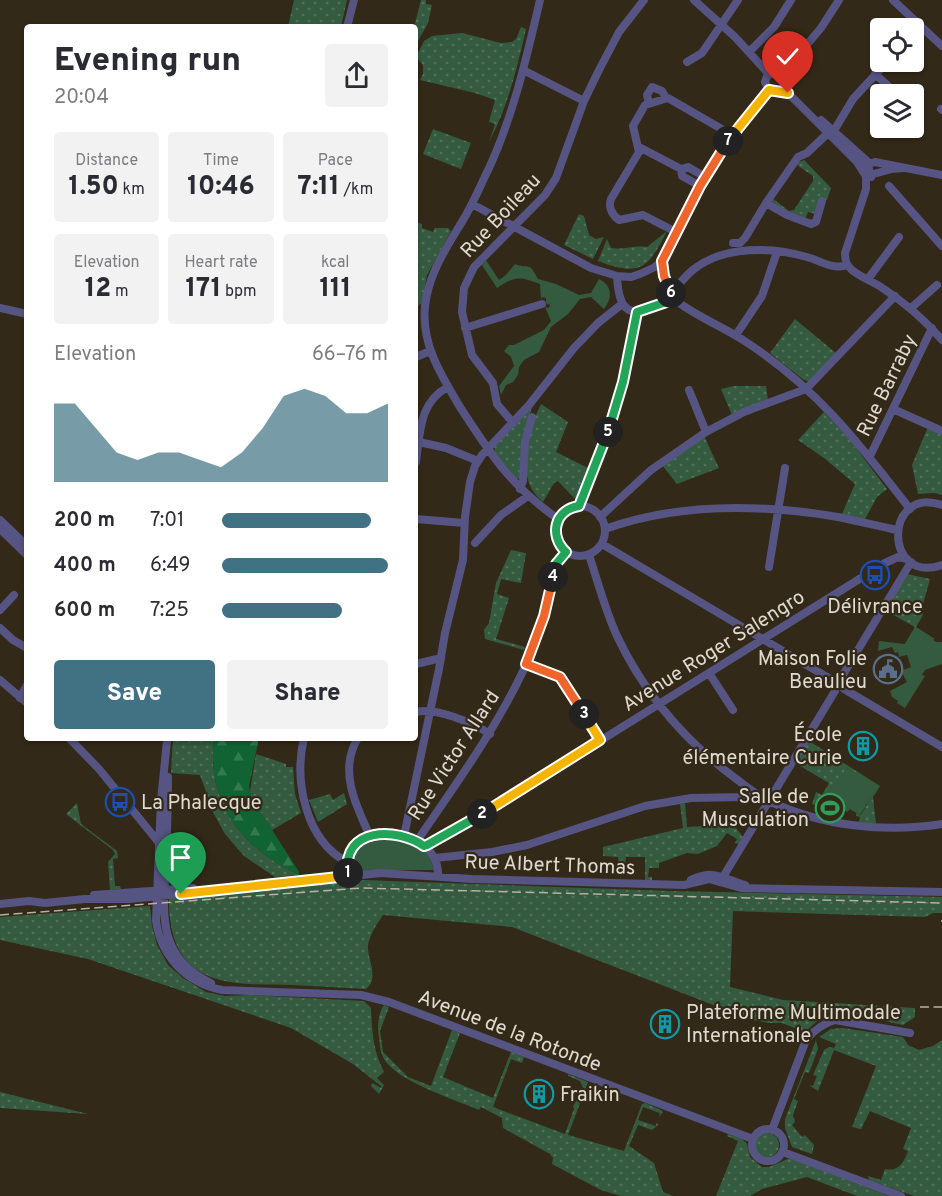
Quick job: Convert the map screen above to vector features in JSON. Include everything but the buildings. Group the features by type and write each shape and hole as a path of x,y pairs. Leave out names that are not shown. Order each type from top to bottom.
{"street":[{"path":"348,24 354,0"},
{"path":"540,0 524,70 501,139 472,204 437,263 428,289 424,314 430,351 437,369 487,449 520,489 558,519"},
{"name":"Rue Boileau","path":"513,423 497,404 493,383 474,358 465,328 461,303 467,278 477,264 544,195 556,178 584,100 615,40 644,0"},
{"path":"694,0 722,24 769,74"},
{"path":"687,62 702,53 738,0"},
{"path":"749,52 772,30 791,0"},
{"path":"783,87 782,74 840,0"},
{"path":"893,0 912,18"},
{"path":"924,30 942,46"},
{"path":"524,70 584,100"},
{"path":"782,74 775,72 769,74 765,82 769,90 775,92 783,87"},
{"path":"733,243 740,243 745,238 766,203 798,158 831,133 853,99 875,74 886,84"},
{"path":"649,103 647,94 652,87 662,91 666,98 690,109 697,116 732,135"},
{"path":"783,87 791,92 865,166 868,175 866,189 845,253 847,265 854,272 911,308 942,340"},
{"path":"769,90 732,135 705,177 662,261 664,276 673,296 683,305 766,355 838,419 870,456 910,509"},
{"path":"666,98 645,105 633,126 639,147 638,154 610,202 613,213 621,220 643,215 676,232"},
{"path":"639,147 681,169 688,167 705,177"},
{"path":"865,166 875,162 942,175"},
{"path":"868,175 902,168"},
{"path":"681,169 682,176 700,186"},
{"path":"889,186 942,246"},
{"path":"766,203 787,215 811,224 816,222 822,201"},
{"path":"472,204 579,262 617,276 640,274 662,261"},
{"path":"868,279 899,237"},
{"path":"617,276 618,295 622,304 637,312 673,296 694,269 713,258 739,251 777,252 805,257 837,268 847,265"},
{"path":"736,335 763,292 777,252"},
{"path":"911,308 937,285"},
{"path":"600,517 651,470 706,432 744,412 806,389 895,296"},
{"path":"465,328 542,304"},
{"path":"404,836 465,550 464,523 470,482 478,461 513,423 574,348 622,304"},
{"path":"0,308 24,313"},
{"path":"579,506 615,410 637,312"},
{"name":"Rue Barraby","path":"870,456 932,328"},
{"path":"418,356 430,351"},
{"path":"418,449 425,409 434,397 448,387"},
{"path":"689,390 706,432"},
{"path":"892,409 942,432"},
{"path":"520,489 523,481 525,442 532,417"},
{"path":"419,442 442,447 478,461"},
{"path":"769,567 785,468"},
{"path":"475,543 497,519 528,496"},
{"path":"841,678 909,560 898,543 897,530 901,519 910,509 926,503 942,505"},
{"path":"579,506 590,508 600,517 605,529 602,544 589,555 578,556 566,552 557,540 555,526 565,511 579,506"},
{"path":"605,529 648,517 695,510 739,507 779,509 839,517 897,530"},
{"path":"418,519 464,523"},
{"path":"0,520 24,543"},
{"path":"0,529 24,552"},
{"name":"Avenue Roger Salengro","path":"433,855 433,848 467,824 885,562 896,552 898,543"},
{"path":"602,544 832,680"},
{"name":"Rue Victor Allard","path":"421,843 490,734 526,664 544,616 556,564 566,552"},
{"path":"589,555 617,636 632,663 659,704 695,746 720,767 769,801 817,817 853,825 902,828 942,824"},
{"name":"Avenue Roger Salengro","path":"885,562 901,557 926,567 942,565"},
{"path":"0,610 14,595"},
{"path":"0,628 24,646"},
{"path":"418,663 441,658"},
{"path":"526,664 560,677 600,740"},
{"path":"709,673 733,710"},
{"path":"832,680 837,677 841,678 845,682 844,689"},
{"path":"0,680 24,700"},
{"path":"832,680 831,685 835,691"},
{"path":"835,691 844,689"},
{"path":"844,689 942,747"},
{"path":"721,880 835,691"},
{"path":"418,712 430,712 467,721 490,734"},
{"path":"72,741 99,769 166,852"},
{"path":"160,893 158,842 167,741"},
{"path":"160,893 166,852 167,741"},
{"path":"303,741 300,778 306,808 325,841 336,855 347,861"},
{"path":"357,741 351,758 351,785 356,804 370,836"},
{"path":"433,855 492,852 530,844 645,806 692,798 746,797 757,794"},
{"name":"Avenue Roger Salengro","path":"421,843 467,824"},
{"path":"348,876 347,861 356,844 370,836 380,834 404,836 421,843 438,864 438,876"},
{"name":"Rue Albert Thomas","path":"0,904 118,900 160,893 392,873 688,885 709,879 721,880 738,888 942,892"},
{"name":"Avenue de la Rotonde","path":"160,893 156,921 160,938 166,951 180,969 198,982 211,987 248,990 361,995 389,1002 753,1139"},
{"path":"772,1130 806,1040 814,1030 835,1020 910,1033"},
{"path":"762,1130 772,1130 782,1137 783,1152 775,1160 762,1160 753,1151 753,1139 762,1130"},
{"path":"783,1152 901,1196"}],"green space":[{"path":"294,0 347,0 342,24 289,24"},
{"path":"421,0 426,0 426,4 432,5 428,23 418,41 418,24 415,24"},
{"path":"521,27 526,29 507,101 489,142 495,124 489,122 495,100 420,80 423,65 418,59 418,53 424,41 432,36 462,33 501,43 512,42 516,39"},
{"path":"433,129 471,143 461,169 423,154"},
{"path":"804,160 831,188 827,200 820,199 816,214 808,212 805,220 788,213 770,200 772,198 789,211 794,210 813,181 813,176 797,165"},
{"path":"579,214 584,216 589,235 596,239 604,237 593,259 564,245"},
{"path":"418,223 422,224 422,228 433,232 435,228 448,228 451,231 427,275 422,303 418,306"},
{"path":"667,231 654,254 641,266 633,269 624,268 598,261 607,239 611,248 647,247"},
{"path":"486,260 499,280 515,264 530,267 538,279 556,284 579,295 591,293 599,279 607,285 610,292 609,301 604,309 591,297 580,299 568,314 551,327 539,352 524,360 519,367 518,375 513,382 506,385 501,395 499,386 514,366 511,357 504,351 509,345 514,345 544,330 551,321 545,307 549,308 550,305 546,303 546,298 542,297 541,300 540,284 533,281 517,278 497,288 482,265"},
{"path":"795,319 837,354 811,382 804,380 770,353"},
{"path":"734,386 766,386 768,401 732,415 721,389"},
{"path":"541,404 568,422 556,452 592,470 579,497 575,499 558,481 554,483 543,502 534,493 528,481 526,455 528,442"},
{"path":"532,407 526,428 519,479 515,478 494,453 495,445"},
{"path":"824,412 850,440 887,489 877,497 865,519 842,514 855,484 798,440"},
{"path":"928,427 942,433 942,495 918,494 912,465"},
{"path":"704,436 719,468 677,484 662,465"},
{"path":"511,550 526,553 521,583 501,579 497,594 509,598 496,639 525,647 524,650 485,639 484,630 489,623 496,583"},
{"path":"907,574 930,579 923,604 919,606 923,615 916,627 935,639 904,652 897,644 905,644 915,627 886,611"},
{"path":"915,627 936,642 942,642 942,664 925,670 922,675 925,676 905,708 897,703 898,701 892,697 890,691 907,682 901,671 911,667 907,655 899,657 898,652 895,653 892,647 878,651 879,641 905,644"},
{"path":"173,741 214,741 213,761 216,783 232,821 261,852 299,875 275,877 244,856 225,834 214,814 200,775 171,773"},
{"path":"214,741 258,741 249,786 251,797 299,875 261,852 245,837 223,803 216,783 213,761"},
{"path":"809,741 880,786 873,797 876,824 859,822 860,817 856,816 856,813 861,815 877,786 830,796 850,809 847,812 839,806 820,802 815,810 816,805 812,804 816,792 822,795 829,783 795,763"},
{"path":"256,754 286,764 286,767 293,767 295,794 301,813 272,830 251,797"},
{"path":"847,767 878,786 860,815 829,797"},
{"path":"344,793 347,804 318,822 309,800 330,794 333,800"},
{"path":"77,803 81,824 117,851 118,858 113,859 115,886 120,886 121,889 110,890 108,862 115,854 113,850 66,814"},
{"path":"685,803 687,827 733,824 743,837 739,844 735,843 737,839 727,833 717,846 698,854 687,853 659,863 659,868 649,868 648,877 652,877 652,880 645,880 645,857 626,857 625,866 619,866 618,857 603,856 603,847 683,828 680,804"},
{"path":"388,840 417,846 428,855 434,870 352,872 350,869 352,861 362,846"},
{"path":"363,880 672,891 942,897 942,913 933,913 925,917 733,911 730,987 783,1000 915,1008 915,1017 903,1025 859,1016 836,1015 816,1022 805,1032 782,1023 752,1020 512,927 383,915 368,945 373,974 370,985 366,989 235,983 217,979 201,972 188,962 177,946 169,915 169,898"},
{"path":"150,906 157,945 168,965 183,978 206,992 225,996 250,995 364,1001 371,1008 375,1049 384,1072 377,1078 384,1085 379,1094 371,1086 372,1083 381,1088 381,1086 353,1064 291,1028 88,959 0,940 0,917"},
{"path":"384,1005 389,1007 380,1031 383,1052 408,1077 431,1086 452,1030 460,1033 443,1077 493,1098 511,1052 524,1057 522,1063 511,1059 493,1107 565,1134 573,1106 583,1088 580,1081 568,1074 588,1082 568,1135 624,1151 642,1104 645,1103 661,1110 663,1112 659,1117 660,1113 643,1107 638,1120 656,1126 657,1122 658,1125 652,1130 638,1125 629,1146 654,1163 663,1192 673,1196 621,1196 601,1190 552,1164 553,1158 550,1154 503,1128 502,1118 481,1107 479,1110 442,1095 401,1075 384,1059 381,1051 378,1025 380,1012"},
{"path":"843,1028 903,1037 908,1045 919,1050 933,1046 942,1040 942,1196 914,1196 869,1180 868,1176 881,1180 885,1169 897,1168 903,1162 908,1151 903,1149 911,1128 870,1111 861,1129 852,1127 876,1066 834,1050 818,1091 809,1085 813,1086 817,1076 813,1075 824,1050 829,1047 834,1048 836,1044 819,1037 831,1029"},
{"path":"816,1040 818,1049 809,1073 805,1072 794,1099 798,1101 793,1115 795,1122 792,1125 802,1137 805,1135 814,1145 812,1154 792,1147 785,1128 785,1119"},
{"path":"0,1092 88,1114 0,1108"},
{"path":"762,1133 772,1133 779,1140 779,1150 772,1157 762,1157 755,1150 755,1140"},
{"path":"728,1134 742,1139 747,1144 750,1157 762,1167 769,1167 790,1158 889,1196 857,1196 807,1177 762,1189 750,1196 716,1196 738,1141 727,1136"}],"railway":[{"path":"0,915 361,888 942,903"},
{"path":"920,1007 942,1007"}],"place":[{"name":"Délivrance","path":"875,575"},
{"name":"Maison Folie Beaulieu","path":"888,669"},
{"name":"École élémentaire Curie","path":"863,746"},
{"name":"La Phalecque","path":"120,802"},
{"name":"Salle de Musculation","path":"830,808"},
{"name":"Plateforme Multimodale Internationale","path":"665,1024"},
{"name":"Fraikin","path":"539,1094"}],"route":[{"path":"181,894 348,876 347,861 351,852 356,844 365,838 375,834 390,834 411,838 424,846 430,844 467,824 600,740 560,677 526,664 544,616 557,561 566,552 557,540 555,526 565,511 579,506 609,430 626,369 637,312 675,299 667,285 662,261 680,223 705,177 746,116 769,90 775,92 781,90 788,93"}]}
